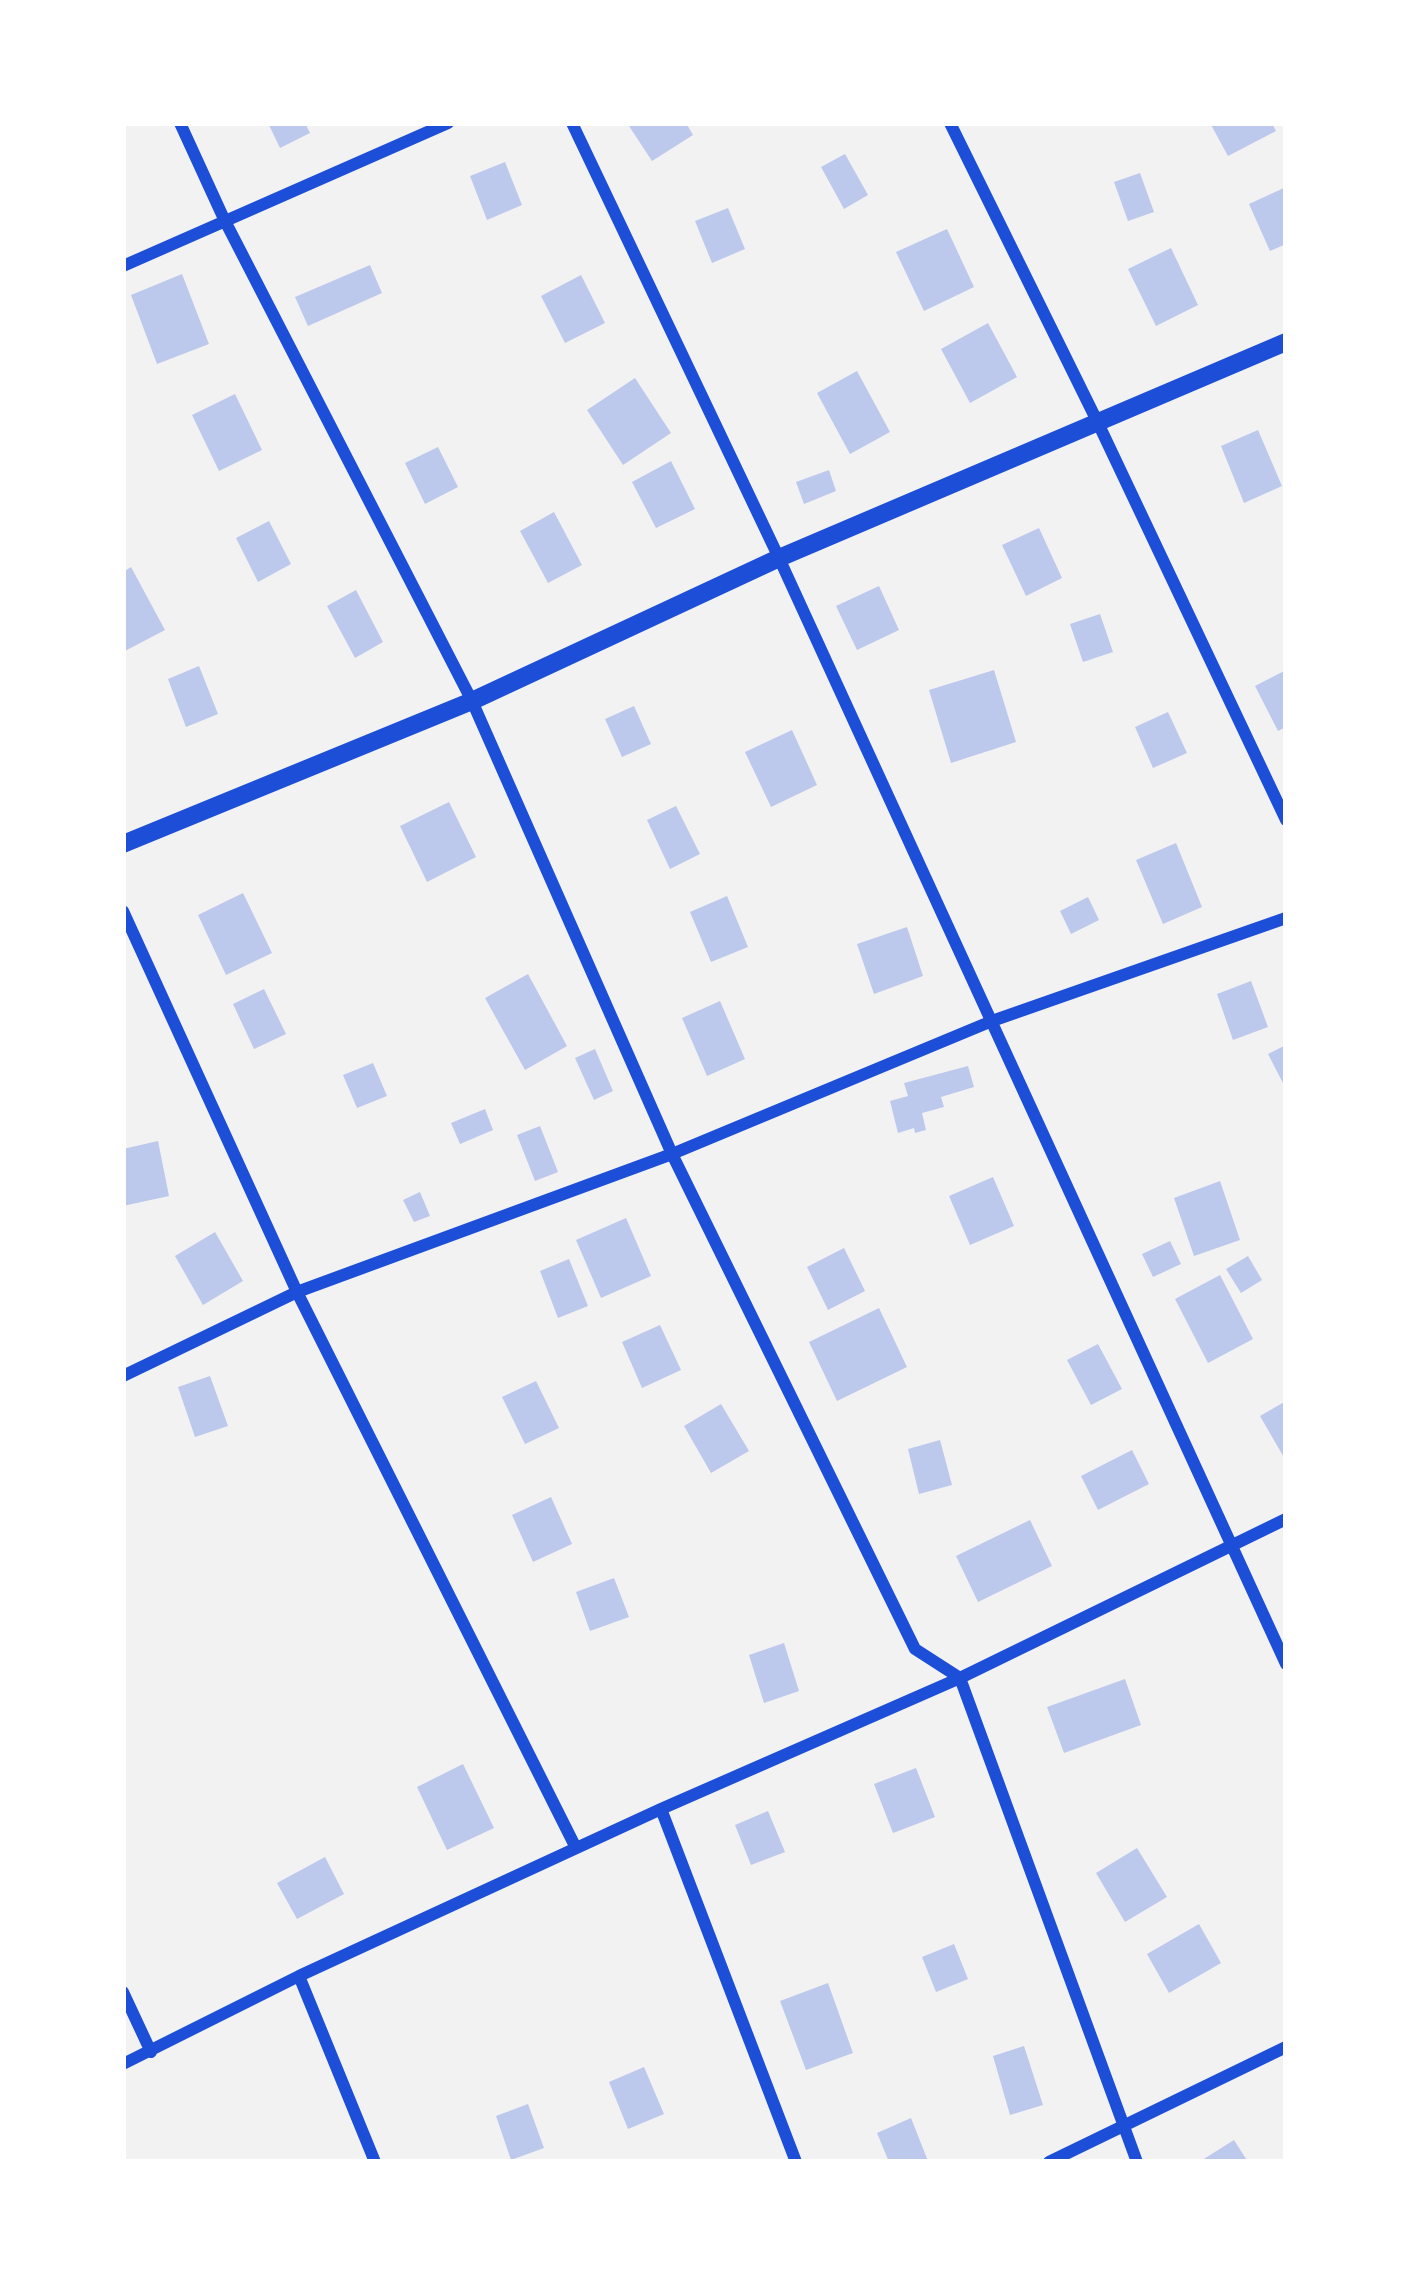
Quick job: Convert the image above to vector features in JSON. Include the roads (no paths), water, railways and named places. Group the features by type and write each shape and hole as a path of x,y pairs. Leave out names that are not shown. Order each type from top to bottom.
{"street":[{"path":"180,123 224,219 472,701 672,1154 915,1649 960,1678 1137,2162"},
{"path":"123,266 448,123"},
{"path":"572,123 778,558 1286,1664"},
{"path":"950,123 1286,820"},
{"path":"123,844 472,701 778,558 1286,342"},
{"path":"123,911 297,1292 576,1848"},
{"path":"123,1376 297,1292 672,1154 992,1021 1286,918"},
{"path":"123,2064 299,1976 960,1678 1286,1520"},
{"path":"661,1809 796,2162"},
{"path":"299,1976 375,2162"},
{"path":"123,1993 151,2052"},
{"path":"1049,2162 1286,2047"}]}
